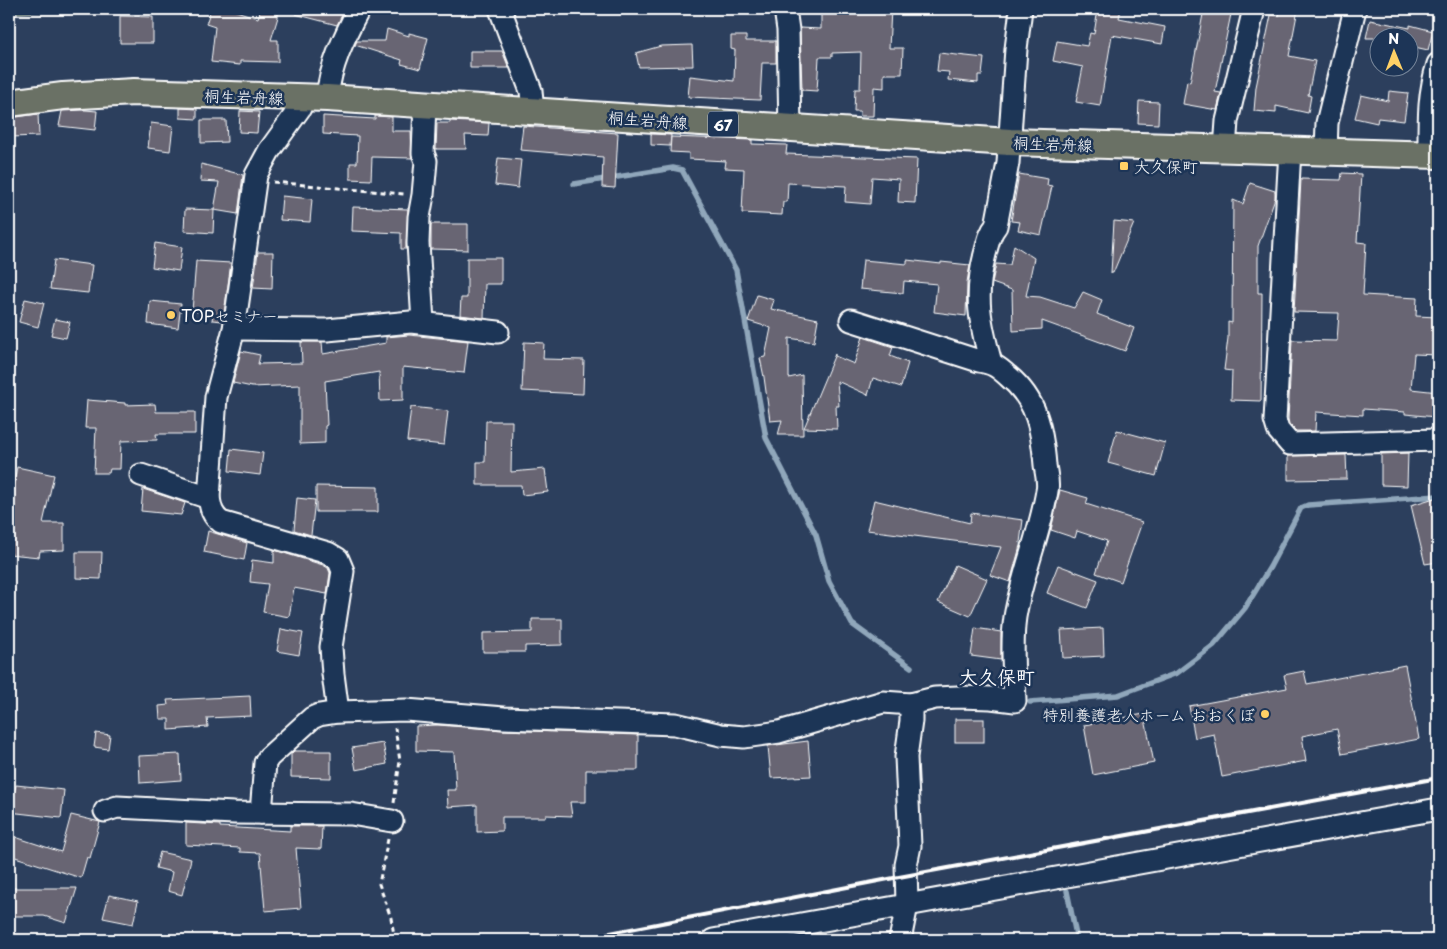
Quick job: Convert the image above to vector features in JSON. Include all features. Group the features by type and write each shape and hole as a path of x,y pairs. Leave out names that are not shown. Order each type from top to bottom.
{"main road":[{"name":"桐生岩舟線","path":"9,103 63,96 134,92 316,98 1010,142 1434,155"}],"street":[{"path":"338,712 332,674 331,648 343,571 338,559 328,553 221,522 214,517 209,498 216,397 234,329 256,179 269,151 300,108 316,98 329,81 341,44 359,9"},
{"path":"500,9 531,91 533,112"},
{"path":"785,9 788,30 790,129"},
{"path":"991,363 981,325 979,304 981,270 990,233 996,226 1008,163 1016,49 1021,9"},
{"path":"1225,149 1227,121 1254,9"},
{"path":"1326,152 1327,123 1355,9"},
{"path":"1434,155 1429,104 1432,81 1438,64"},
{"path":"423,322 418,243 419,217 426,161 423,153 425,104"},
{"path":"1290,150 1275,420 1278,430 1290,444 1438,440"},
{"path":"261,813 265,763 269,757 312,718 319,714 406,710 504,718 676,724 721,735 744,737 786,730 883,702 912,704 935,698 958,697 1015,701 1015,617 1019,595 1048,489 1041,434 1034,408 1027,395 1018,385 991,363 979,361 851,320"},
{"path":"234,329 327,330 423,322 498,332"},
{"path":"141,475 209,498"},
{"path":"900,940 907,904 906,865 910,846 906,757 912,704"},
{"path":"105,811 118,807 261,813 352,814 392,821"},
{"path":"713,940 1438,809"}],"path":[{"path":"256,179 352,190 423,195"}],"green space":[{"path":"9,9 59,9 57,11 9,14"},
{"path":"9,586 14,590 9,669"}],"building":[{"path":"211,9 230,9 258,18 261,9 278,9 278,17 271,40 278,40 278,62 240,61 240,65 211,62 215,27 206,24"},
{"path":"296,9 345,9 337,25 295,14"},
{"path":"821,9 891,9 889,48 903,48 902,74 884,74 884,88 874,87 873,116 860,116 860,111 854,111 855,89 860,89 861,52 832,53 832,57 819,57 817,91 802,90 800,28 821,29"},
{"path":"1098,9 1121,9 1119,18 1165,27 1162,44 1112,35 1100,106 1076,102 1083,67 1053,61 1057,41 1087,46 1090,33 1094,34"},
{"path":"1204,9 1232,9 1215,92 1221,93 1217,110 1183,104 1187,81 1190,82"},
{"path":"1280,9 1298,9 1289,56 1315,61 1308,95 1311,96 1308,113 1276,106 1276,113 1254,111 1256,87 1271,15 1279,16"},
{"path":"120,16 153,17 153,43 120,43"},
{"path":"1370,20 1410,28 1370,28 1370,38 1366,38"},
{"path":"1410,25 1433,31 1428,50 1420,48 1420,28 1410,28"},
{"path":"387,29 409,36 409,33 428,38 420,69 401,64 402,60 355,45 357,41 385,41"},
{"path":"731,36 746,36 746,41 776,41 776,63 762,63 760,100 688,97 690,76 734,81 735,50 731,49"},
{"path":"692,45 693,66 639,67 636,53 661,46"},
{"path":"470,51 502,51 509,68 470,68"},
{"path":"939,53 984,58 982,75 978,75 978,83 948,80 949,72 937,71"},
{"path":"1389,91 1408,93 1404,121 1378,118 1377,123 1355,118 1361,95 1388,101"},
{"path":"1139,101 1159,102 1158,124 1138,123"},
{"path":"180,108 197,109 197,119 180,118"},
{"path":"62,111 97,111 95,130 59,126"},
{"path":"240,111 259,112 257,133 239,132"},
{"path":"38,114 39,136 11,137 10,118"},
{"path":"323,116 375,119 375,116 392,117 392,131 411,131 412,158 372,157 371,180 350,179 350,163 357,163 358,136 323,134"},
{"path":"201,120 226,120 227,142 201,143"},
{"path":"450,121 489,123 488,136 465,135 466,149 436,149 437,123 450,123"},
{"path":"151,123 173,126 170,151 148,148"},
{"path":"523,126 618,133 615,188 602,187 603,157 520,150"},
{"path":"651,134 671,135 670,146 651,145"},
{"path":"671,137 752,140 752,144 787,145 786,154 917,159 915,203 898,202 899,179 872,177 870,204 845,202 846,186 788,183 787,202 783,202 782,215 742,213 744,169 725,168 726,161 689,159 689,153 670,152"},
{"path":"498,158 521,160 518,188 495,185"},
{"path":"201,164 243,175 238,214 214,210 219,182 200,181"},
{"path":"1342,173 1361,174 1357,242 1366,243 1363,295 1417,298 1416,316 1438,317 1438,355 1414,354 1411,389 1438,392 1436,417 1405,414 1405,412 1363,409 1363,415 1316,412 1315,431 1296,431 1289,424 1288,419 1292,340 1337,341 1339,313 1294,312 1301,179 1341,180"},
{"path":"1019,174 1048,179 1047,185 1052,186 1041,235 1018,230 1020,222 1011,221"},
{"path":"1250,183 1275,191 1275,198 1258,246 1258,293 1262,293 1261,401 1231,400 1232,371 1224,370 1228,322 1232,323 1233,200 1243,204"},
{"path":"282,196 312,199 310,222 280,220"},
{"path":"353,207 408,209 406,249 401,249 401,233 352,231"},
{"path":"185,209 214,210 213,233 184,231"},
{"path":"1114,221 1134,223 1113,273 1111,273"},
{"path":"431,224 468,224 468,250 431,249"},
{"path":"155,243 182,247 179,271 152,267"},
{"path":"1014,245 1034,258 1026,296 1040,297 1074,308 1083,292 1102,300 1097,314 1134,328 1125,351 1042,321 1042,329 1013,331 1012,290 992,283 996,264 1010,265"},
{"path":"258,252 273,252 272,289 253,288"},
{"path":"467,258 501,258 501,284 485,284 484,318 460,315 461,298 467,298"},
{"path":"54,260 92,265 88,293 50,289"},
{"path":"863,260 907,264 907,260 970,265 967,282 966,316 934,312 937,284 904,281 903,293 860,289"},
{"path":"196,261 231,263 223,321 212,320 213,314 192,311"},
{"path":"757,295 774,300 771,309 818,319 814,342 789,338 789,378 802,375 803,435 778,435 782,420 770,421 760,358 765,357 771,328 748,321"},
{"path":"25,299 44,303 38,327 19,322"},
{"path":"150,301 181,304 178,328 148,324"},
{"path":"55,319 70,322 66,338 51,335"},
{"path":"409,335 468,341 464,373 403,367 403,400 380,401 379,372 325,381 327,425 325,426 325,443 300,444 300,385 252,387 233,383 241,351 260,355 258,364 302,363 301,342 322,342 323,354 386,343 386,337"},
{"path":"863,337 893,347 890,356 908,363 901,387 873,378 868,395 837,381 839,406 836,406 837,429 804,428 835,354 835,356 854,364"},
{"path":"524,342 544,343 543,359 584,360 583,394 522,391"},
{"path":"87,400 125,403 125,405 155,404 156,412 195,412 195,434 156,434 157,440 121,441 120,469 110,469 109,473 94,473 96,428 85,428"},
{"path":"411,407 448,411 444,445 407,441"},
{"path":"486,421 512,421 511,472 545,469 548,492 522,495 521,485 477,485 477,462 485,462"},
{"path":"1117,430 1165,443 1156,476 1108,463"},
{"path":"231,449 263,453 260,475 229,471"},
{"path":"1408,453 1407,486 1381,485 1381,454"},
{"path":"1346,455 1347,479 1288,480 1288,456"},
{"path":"17,467 54,475 43,523 64,523 64,550 40,551 39,557 9,554 9,495 11,496"},
{"path":"316,486 378,487 378,512 316,512"},
{"path":"143,489 185,503 181,515 141,511"},
{"path":"1060,490 1088,498 1086,504 1142,522 1121,582 1096,573 1107,541 1077,531 1075,538 1051,530"},
{"path":"1438,497 1438,562 1425,564 1411,505"},
{"path":"297,498 315,500 311,535 294,530"},
{"path":"874,500 970,523 971,513 1023,520 1019,550 1010,582 990,575 1001,547 867,530"},
{"path":"208,531 247,543 244,560 204,552"},
{"path":"274,550 328,568 330,573 327,594 294,588 289,617 263,612 268,584 250,582 252,560 274,563"},
{"path":"76,552 102,552 101,579 76,578"},
{"path":"955,565 987,579 970,616 938,602"},
{"path":"1058,565 1098,580 1087,608 1047,593"},
{"path":"532,619 562,619 562,645 525,646 525,652 483,652 483,633 532,632"},
{"path":"975,628 1001,632 1001,660 971,656"},
{"path":"1103,628 1104,656 1063,658 1061,630"},
{"path":"281,629 303,633 299,655 277,651"},
{"name":"特別養護老人ホーム おおくぼ","path":"1405,665 1419,739 1342,754 1337,729 1302,736 1306,761 1222,777 1214,734 1195,738 1189,706 1287,688 1284,675 1304,671 1307,684"},
{"path":"250,696 251,716 207,718 208,727 169,730 169,719 160,719 159,706 168,705 167,700"},
{"path":"1144,714 1154,763 1093,775 1084,725"},
{"path":"955,719 984,719 984,742 955,742"},
{"path":"438,725 503,730 638,735 638,770 586,770 586,802 570,802 572,816 502,817 502,831 477,832 477,805 448,807 447,790 456,790 454,752 416,751 416,726"},
{"path":"96,733 110,735 108,749 94,747"},
{"path":"808,741 811,776 771,778 768,746"},
{"path":"383,743 387,764 356,770 352,748"},
{"path":"294,751 331,751 331,778 291,777 291,754"},
{"path":"180,754 181,780 140,783 139,756"},
{"path":"16,785 64,790 61,818 9,812 9,789 15,789"},
{"path":"71,815 100,822 90,858 87,857 81,878 9,855 9,835 61,852"},
{"path":"186,823 290,831 290,826 322,826 321,849 296,848 301,908 265,911 260,853 240,852 240,848 186,845"},
{"path":"160,852 191,859 182,895 168,891 172,872 156,868"},
{"path":"9,888 77,888 66,923 44,916 9,916"},
{"path":"109,895 138,901 133,924 103,918"}],"waterway":[{"path":"574,184 673,168 682,170 736,270 766,438 816,535 829,581 852,624 911,667"},
{"path":"1030,702 1118,695 1177,673 1214,645 1245,608 1270,567 1301,508 1308,505 1438,496"},
{"path":"1067,891 1077,940"}],"railway":[{"path":"574,940 899,877 1438,778"}],"place":[{"name":"大久保町","path":"1124,166"},
{"name":"TOPセミナー","path":"171,315"},
{"name":"特別養護老人ホーム おおくぼ","path":"1265,714"}],"district":[{"name":"大久保町","path":"997,676"}]}
